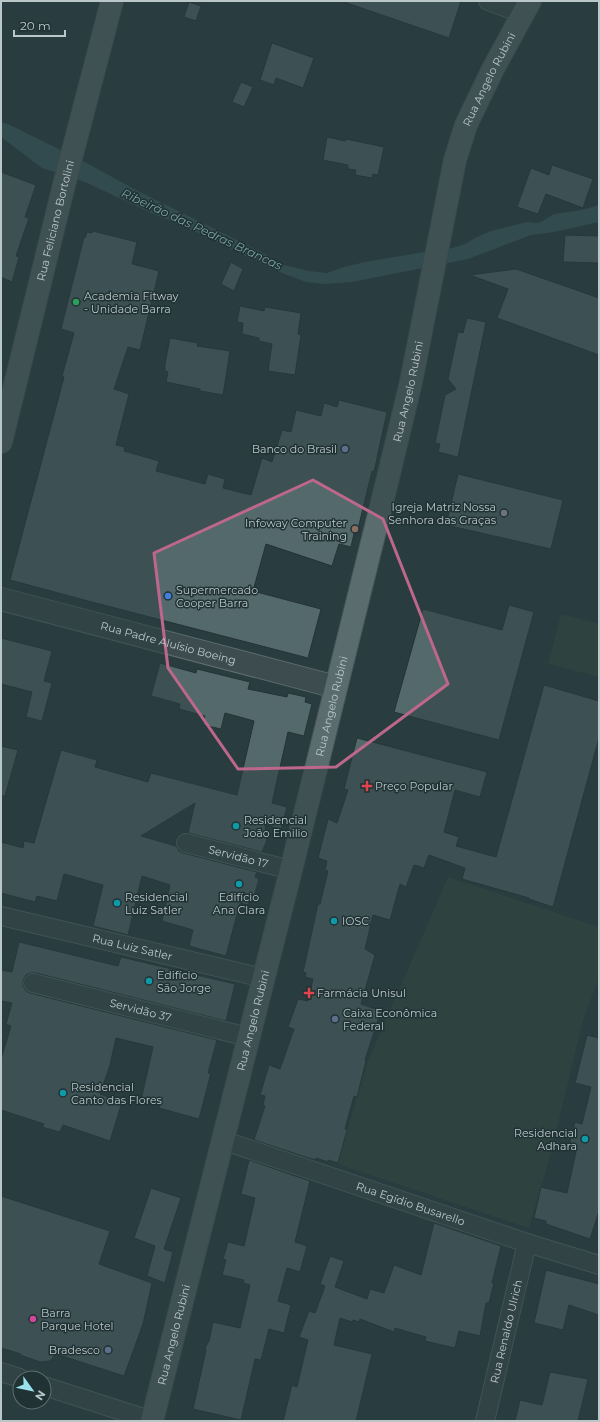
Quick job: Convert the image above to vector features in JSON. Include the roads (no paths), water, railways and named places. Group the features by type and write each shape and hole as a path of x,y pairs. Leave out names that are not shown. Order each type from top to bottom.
{"main road":[{"name":"Rua Feliciano Bortolini","path":"1,442 64,185 112,1"},
{"name":"Rua Angelo Rubini","path":"152,1421 291,870 409,390 432,285 440,232 455,160 466,125 493,68 526,7"}],"street":[{"path":"488,1 526,7"},
{"name":"Rua Padre Aluísio Boeing","path":"1,599 336,687"},
{"name":"Servidão 17","path":"186,843 291,870"},
{"name":"Rua Luiz Satler","path":"1,916 263,978"},
{"name":"Servidão 37","path":"34,983 248,1037"},
{"name":"Rua Egídio Busarello","path":"222,1140 527,1243 599,1264"},
{"name":"Rua Renaldo Ulrich","path":"485,1421 527,1243"},
{"path":"1,1372 12,1375"},
{"path":"52,1389 152,1421"}],"water":[{"name":"Ribeirão das Pedras Brancas","path":"1,122 83,161 134,189 265,254 280,264 309,271 327,273 365,262 424,252 446,250 465,244 491,231 527,222 539,223 554,214 582,210 599,205 599,222 554,232 531,235 468,259 352,282 325,284 306,282 282,273 194,231 85,182 42,168 1,137"}],"place":[{"name":"Academia Fitway - Unidade Barra","path":"76,302"},
{"name":"Banco do Brasil","path":"345,449"},
{"name":"Igreja Matriz Nossa Senhora das Graças","path":"504,513"},
{"name":"Infoway Computer Training","path":"355,529"},
{"name":"Supermercado Cooper Barra","path":"168,596"},
{"name":"Preço Popular","path":"367,786"},
{"name":"Residencial João Emilio","path":"236,826"},
{"name":"Edifício Ana Clara","path":"239,884"},
{"name":"Residencial Luiz Satler","path":"117,903"},
{"name":"IOSC","path":"334,921"},
{"name":"Edifício São Jorge","path":"149,981"},
{"name":"Farmácia Unisul","path":"309,993"},
{"name":"Caixa Econômica Federal","path":"335,1019"},
{"name":"Residencial Canto das Flores","path":"63,1093"},
{"name":"Residencial Adhara","path":"585,1139"},
{"name":"Barra Parque Hotel","path":"33,1319"},
{"name":"Bradesco","path":"108,1350"}]}
